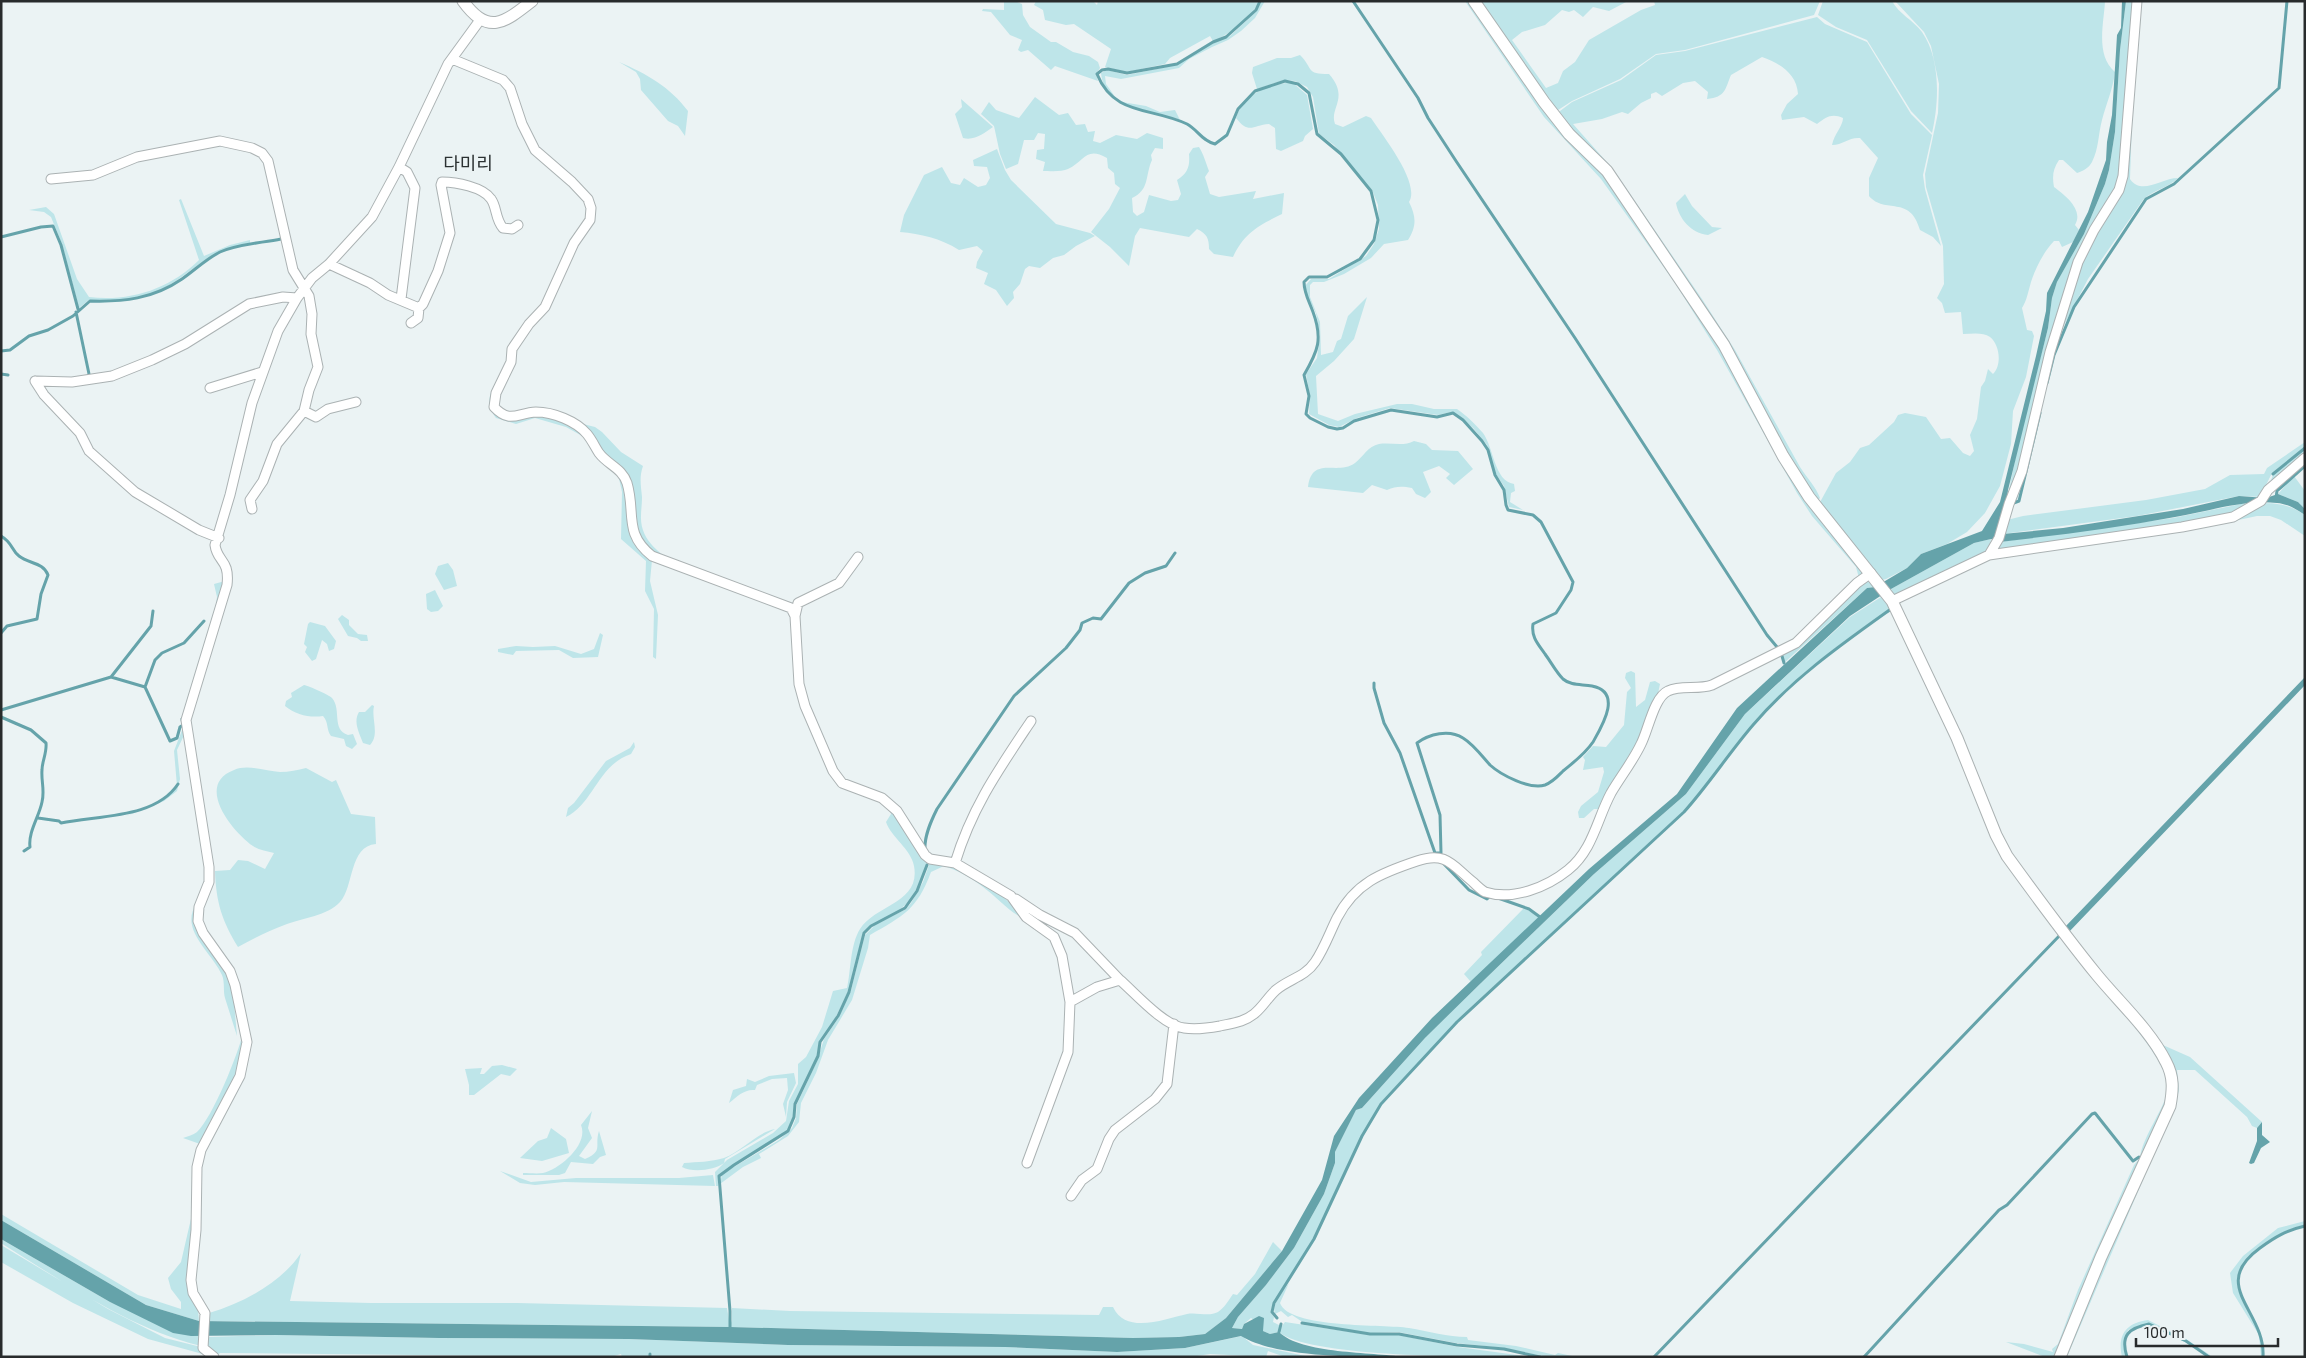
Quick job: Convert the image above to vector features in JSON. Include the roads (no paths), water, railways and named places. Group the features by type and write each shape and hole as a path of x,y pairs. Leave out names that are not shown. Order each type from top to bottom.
{"street":[{"path":"463,1 476,16 496,24 507,20 532,1"},
{"path":"214,1357 203,1348 205,1313 193,1293 190,1280 196,1230 197,1167 201,1150 240,1076 247,1042 235,985 230,971 203,933 198,922 199,907 209,882 209,867 186,720 227,585 226,565 215,549 250,412 262,372 278,331 297,298 312,278 329,264 372,217 400,167 452,59 476,16 476,1"},
{"path":"1474,1 1544,102 1570,134 1607,171 1618,186 1724,345 1778,447 1809,496 1891,600 1957,738 1996,835 2007,856 2096,973 2151,1039 2166,1062 2172,1077 2173,1091 2170,1106 2101,1257 2060,1357"},
{"path":"1989,555 1999,538 2009,504 2022,471 2050,352 2078,262 2094,230 2119,190 2123,176 2137,1"},
{"path":"452,59 503,80 510,88 522,124 535,150 572,182 588,199 591,208 590,220 574,243 545,306 529,324 512,349 511,362 496,393 494,407 503,415 510,417 536,412 560,416 578,425 588,434 600,455 619,469 624,476 628,484 632,528 642,548 663,562 782,604 790,608 795,616"},
{"path":"51,179 93,175 137,157 220,141 252,148 262,153 268,161 293,270 305,287 311,304 311,334 318,366 304,411 277,444 263,481 250,500 252,508"},
{"path":"400,167 407,172 415,188 401,299"},
{"path":"411,323 418,318 419,308 423,304 438,271 450,233 442,182 461,183 484,193 491,199 499,223 503,228 512,229 518,225"},
{"path":"329,264 419,308"},
{"path":"218,538 199,530 135,492 89,451 80,433 44,395 34,381 72,382 112,376 185,344 249,304 283,296 297,298"},
{"path":"210,388 262,372"},
{"path":"304,411 316,416 328,409 356,402"},
{"path":"1891,600 1989,555 2182,528 2232,516 2261,501 2268,490 2305,458"},
{"path":"858,557 839,583 798,602 795,616 799,684 805,706 833,771 842,783 882,798 897,812 925,856 930,859 955,863 1040,915 1075,933 1120,980 1153,1010 1182,1028 1198,1029 1240,1022 1249,1017 1281,985 1294,980 1310,969 1343,907 1359,888 1369,880 1429,858 1444,858 1484,891 1502,894 1528,892 1538,889 1546,882 1559,876 1576,863 1585,853 1596,830 1602,810 1636,754 1657,704 1664,694 1669,690 1703,688 1712,685 1796,643 1857,583 1871,573"},
{"path":"955,863 965,831 976,808 1031,721"},
{"path":"1011,896 1026,917 1054,937 1062,956 1070,1002 1068,1052 1027,1163"},
{"path":"1070,1002 1097,987 1120,980"},
{"path":"1071,1196 1082,1180 1096,1170 1109,1139 1115,1130 1155,1099 1167,1084 1174,1024"}],"waterway":[{"path":"1260,1 1256,10 1226,37 1213,42 1177,64 1127,73 1108,69 1102,70 1097,74 1104,88 1123,104 1187,124 1211,143 1215,144 1227,135 1238,109 1255,91 1285,81 1298,84 1309,93 1317,134 1341,154 1371,191 1378,220 1374,240 1360,259 1327,277 1309,277 1304,282 1318,330 1316,352 1304,375 1309,396 1306,414 1328,427 1337,429 1343,428 1354,421 1391,410 1437,417 1453,413 1463,420 1488,450 1495,475 1504,490 1508,510 1533,515 1541,522 1573,582 1571,590 1556,613 1533,624 1533,633 1536,640 1563,679 1573,684 1601,689 1606,695 1608,710 1590,746 1555,779 1545,785 1524,784 1501,773 1490,765 1470,743 1457,735 1445,733 1433,735 1417,743 1440,815 1441,853 1435,853 1400,753 1384,723 1374,683"},
{"path":"1353,1 1418,98 1428,118 1456,161 1575,338 1767,635 1777,647"},
{"path":"2047,383 2054,355 2074,307 2146,199 2174,184 2279,88 2287,1"},
{"path":"1,237 41,227 53,226 61,245 78,309"},
{"path":"1,351 10,350 29,336 48,330 73,316 90,301 126,300 149,295 171,286 210,258 227,249 281,239"},
{"path":"76,312 88,376"},
{"path":"1,374 8,375"},
{"path":"2011,504 2019,501 2040,413"},
{"path":"2273,474 2305,448"},
{"path":"2276,498 2277,491 2305,466"},
{"path":"1,536 8,541 19,556 39,565 48,575 41,594 37,619 7,626 1,633"},
{"path":"925,850 927,834 937,809 1014,696 1066,648 1080,630 1082,623 1093,618 1101,619 1129,583 1145,573 1166,566 1175,553"},
{"path":"1277,1318 1272,1312 1274,1303 1314,1239 1362,1136 1381,1104 1457,1022 1684,812 1753,725 1784,692 1836,649 1891,609"},
{"path":"111,677 151,626 153,611"},
{"path":"145,687 155,660 162,653 184,643 204,621"},
{"path":"1782,656 1784,663"},
{"path":"1,710 111,677 145,687 170,741 177,738 180,727 183,725 182,719"},
{"path":"1,717 31,730 46,743 42,767 43,793 41,808 32,830 30,847 24,851"},
{"path":"38,818 59,821 61,823 125,814 155,804 168,795 178,784"},
{"path":"1442,862 1469,890 1487,899 1490,896"},
{"path":"730,1327 719,1176 788,1131 794,1117 795,1104 818,1056 820,1042 838,1016 849,992 864,933 871,926 905,908 917,891 927,865"},
{"path":"1498,898 1529,909 1540,917"},
{"path":"1654,1357 2062,933"},
{"path":"1864,1357 1999,1210 2007,1205 2092,1114 2095,1113 2133,1161 2139,1157"},
{"path":"2263,1357 2262,1341 2243,1300 2239,1287 2239,1275 2245,1262 2260,1248 2281,1234 2305,1226"},
{"path":"1302,1323 1370,1334 1399,1334 1457,1345 1504,1349 1540,1357"},
{"path":"1279,1332 1281,1324"},
{"path":"2127,1357 2125,1343 2128,1334 2131,1330 2149,1324 2186,1341 2209,1357"}],"district":[{"name":"다미리","path":"468,164"}]}
